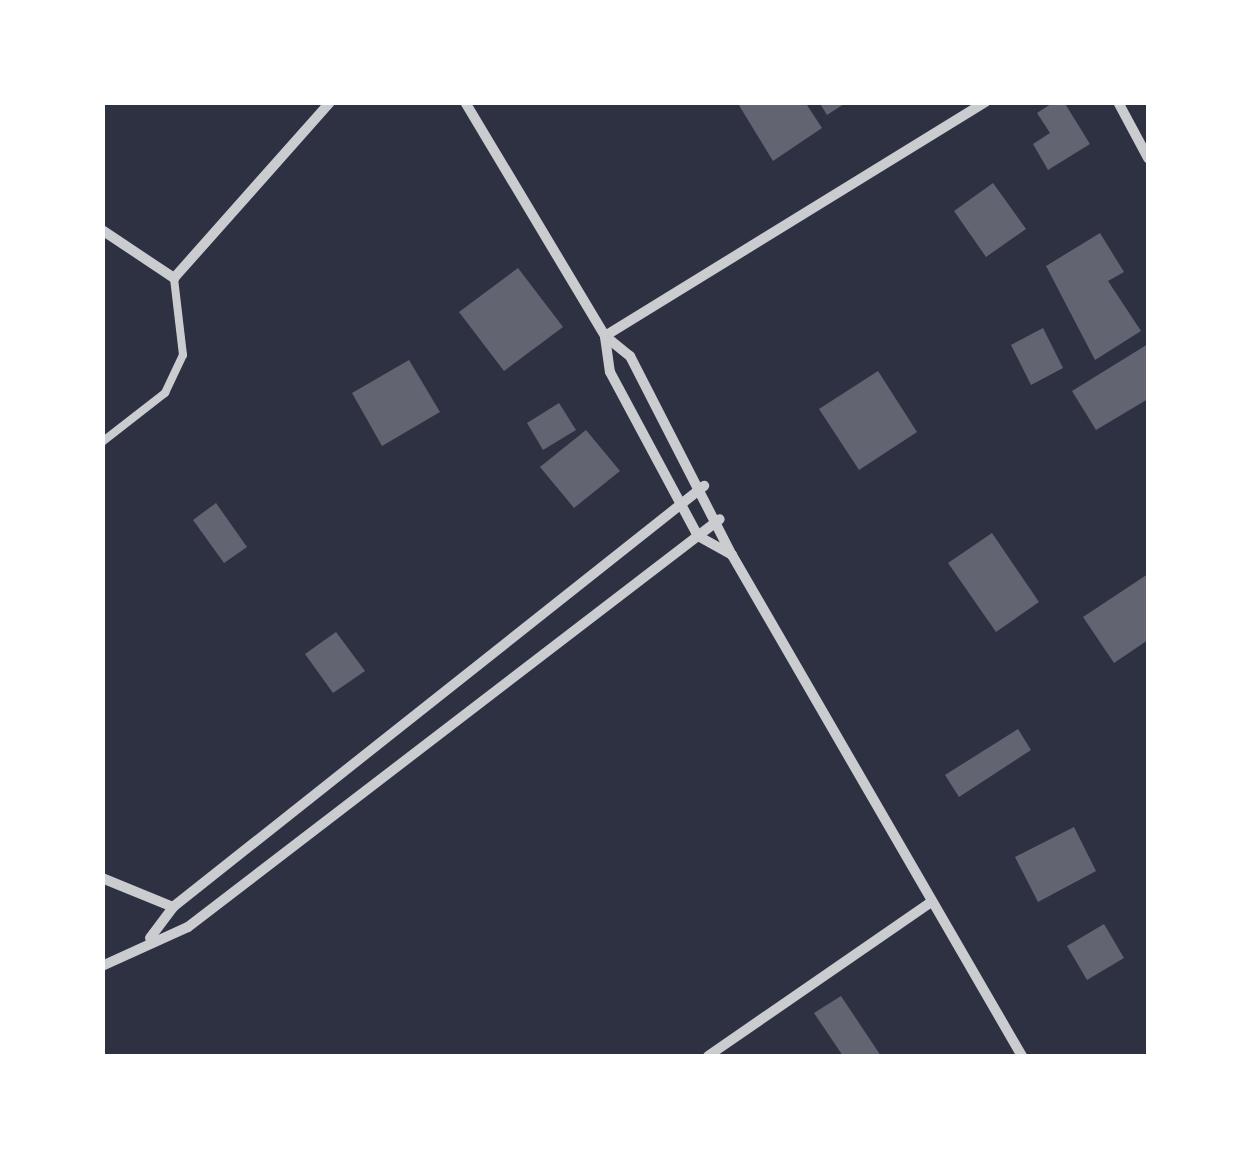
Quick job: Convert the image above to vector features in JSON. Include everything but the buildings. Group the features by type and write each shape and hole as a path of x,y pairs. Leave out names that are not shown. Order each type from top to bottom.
{"street":[{"path":"102,230 174,278 330,102"},
{"path":"465,102 605,336 630,356 704,486 732,555 1022,1056"},
{"path":"605,336 986,102"},
{"path":"1118,102 1148,158"},
{"path":"605,336 610,372 698,536 732,555"},
{"path":"150,939 174,907 704,486"},
{"path":"102,966 150,939 188,926 720,519"},
{"path":"102,878 174,907"},
{"path":"708,1056 931,902"}],"lane":[{"path":"102,442 165,393 183,355 174,278"}]}
